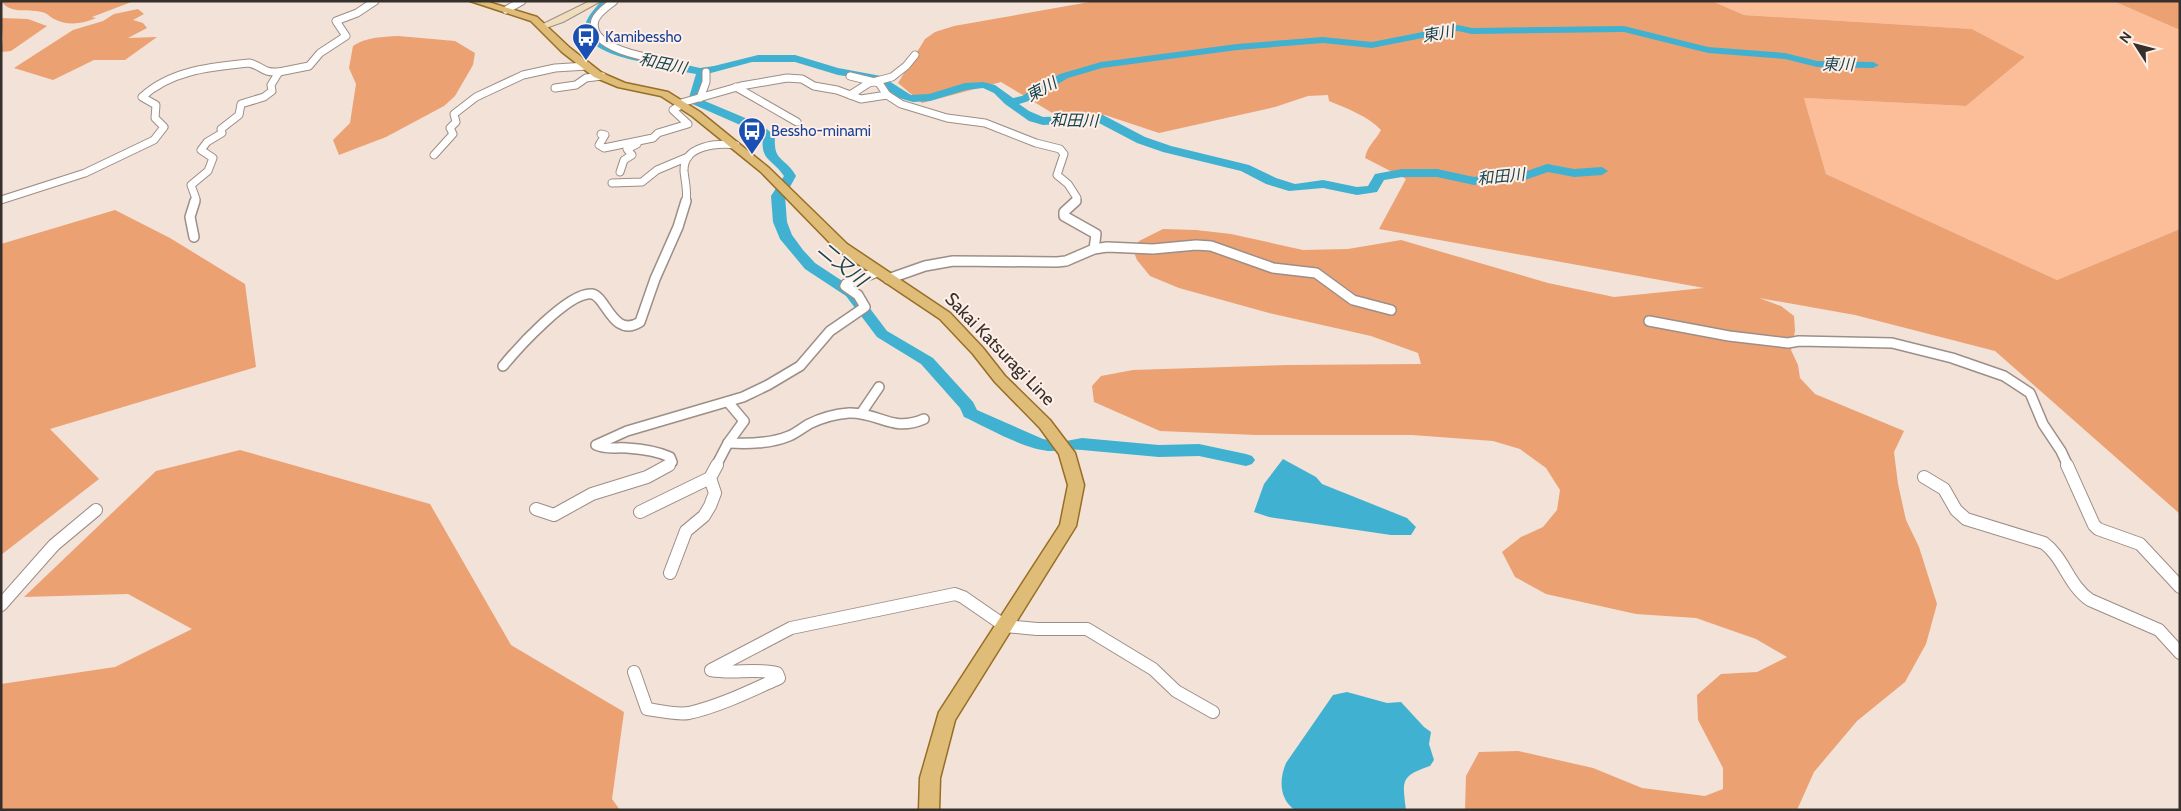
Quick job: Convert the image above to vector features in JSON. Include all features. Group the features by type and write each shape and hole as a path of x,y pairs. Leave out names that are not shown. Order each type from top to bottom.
{"main road":[{"name":"Sakai Katsuragi Line","path":"474,1 534,19 566,50 602,76 628,87 664,94 682,103 736,145 782,186 842,247 945,316 978,351 1000,379 1049,429 1067,453 1076,485 1068,526 946,718 930,778 929,810"}],"street":[{"path":"1,200 85,173 154,140 164,127 155,120 156,106 142,97 160,81 207,69 249,63 267,72 279,72 312,64 320,53 346,36 336,21 357,12 375,1"},
{"path":"506,10 522,1"},
{"path":"543,26 560,20 597,1"},
{"path":"614,1 596,18 594,24 601,41 648,58 673,62"},
{"path":"850,95 865,85 892,77 906,66 915,55"},
{"path":"434,155 453,134 450,128 456,122 454,114 476,97 523,75 555,68 587,66"},
{"path":"194,237 190,220 193,203 196,199 191,185 205,175 213,158 201,150 202,148 210,140 222,134 221,129 237,118 241,104 264,97 272,92 273,88 271,85 279,72"},
{"path":"700,98 705,84 706,72"},
{"path":"555,88 576,85 586,78 602,76"},
{"path":"850,76 877,81 887,95 901,104 947,118 985,123 1036,143 1060,149 1064,154 1057,175 1068,184 1077,198 1076,202 1064,212 1064,216 1096,234 1094,249"},
{"path":"620,172 624,160 632,155 627,149 653,138 658,133 688,124 673,110 682,103 736,87 778,78 796,78 814,86 861,99 887,95"},
{"path":"736,87 797,122"},
{"path":"600,134 605,136 599,145 604,148 653,138"},
{"path":"612,182 642,182 657,170 688,157 705,146 715,144 736,145"},
{"path":"502,366 552,316 586,294 598,297 612,320 616,323 631,326 642,320 656,275 674,236 687,196 684,171 685,162 688,157"},
{"path":"536,509 554,515 590,495 657,473 668,467 672,462 670,457 663,454 627,448 604,449 596,445 650,423 744,397 800,366 830,331 865,307 858,295 845,286 846,284 882,275 939,262 964,260 1066,261 1094,249 1107,247 1153,249 1196,245 1211,246 1273,268 1316,273 1353,300 1391,310"},
{"path":"1649,321 1729,336 1788,343 1799,341 1892,343 1952,358 2004,376 2030,393 2043,424 2061,451 2094,526 2140,544 2180,588"},
{"path":"862,412 879,387"},
{"path":"640,512 710,478 728,444 744,421 728,402"},
{"path":"728,444 755,444 773,441 797,433 808,424 847,413 862,412 894,425 908,425 924,420"},
{"path":"1924,477 1943,487 1956,512 1963,518 1986,527 2035,538 2046,543 2052,549 2081,594 2090,600 2159,630 2180,654"},
{"path":"670,573 686,531 704,516 710,506 714,492 710,478"},
{"path":"1,605 54,545 96,510"},
{"path":"634,672 647,709 670,713 688,713 736,697 779,678 777,673 769,671 723,673 711,670 791,628 955,594 963,597 1005,626 1036,629 1087,629 1153,669 1176,691 1213,712"}],"shaded area":[{"path":"1,1 134,1 92,17 96,18 91,20 80,23 64,23 39,11 10,8"},
{"path":"1095,1 1712,1 1744,15 1972,29 2025,57 1966,106 1804,98 1826,174 2057,280 2180,229 2180,514 1995,351 1855,315 1759,298 1781,306 1794,316 1795,331 1791,350 1798,365 1800,378 1815,394 1904,431 1894,452 1898,484 1906,520 1919,547 1937,604 1926,644 1905,682 1857,721 1814,772 1797,810 1465,810 1466,776 1479,752 1518,751 1593,768 1642,788 1705,796 1723,789 1723,768 1698,720 1697,695 1721,674 1757,672 1787,657 1756,639 1696,618 1636,614 1546,594 1515,577 1502,552 1521,537 1543,527 1557,510 1560,490 1546,468 1520,449 1493,441 1412,435 1256,435 1160,431 1094,402 1092,386 1101,376 1133,370 1287,365 1421,364 1418,353 1371,336 1269,313 1179,288 1150,276 1137,260 1133,250 1139,241 1163,229 1231,234 1303,250 1348,249 1401,240 1548,283 1614,297 1704,288 1379,229 1406,179 1365,158 1381,130 1363,117 1329,101 1328,95 1308,96 1275,107 1159,133 1105,115 1054,114 1001,82 922,103 898,83 925,39 935,32 954,26"},
{"path":"1712,1 2113,1 2180,30 2180,229 2057,280 1826,174 1804,98 1966,106 2025,57 1972,29 1744,15"},
{"path":"2113,1 2180,1 2180,30"},
{"path":"138,9 144,14 133,20 143,23 147,28 128,38 157,37 125,60 94,60 53,80 14,68 73,30 103,21 114,14"},
{"path":"1,18 28,19 47,26 11,51 1,52 3,38"},
{"path":"398,36 455,41 475,53 473,65 455,96 444,106 386,137 339,155 333,140 350,123 356,84 349,68 353,46 369,39"},
{"path":"115,210 170,238 245,284 256,367 50,429 99,479 1,555 1,244"},
{"path":"240,450 430,504 511,645 624,712 612,799 620,810 1,810 1,684 115,667 192,629 128,594 24,597 156,471"}],"water":[{"path":"1283,459 1316,477 1322,484 1407,518 1416,527 1411,535 1391,535 1269,517 1254,512 1264,484"},
{"path":"1347,692 1387,703 1401,702 1431,732 1429,744 1434,760 1430,766 1413,773 1406,780 1404,792 1406,810 1295,810 1283,795 1282,776 1286,763 1333,695"}],"waterway":[{"name":"和田川","path":"606,1 594,16 591,28 594,38 603,45 630,56 684,69 701,71"},
{"name":"東川","path":"1010,102 1025,99 1064,76 1101,65 1237,47 1323,40 1372,45 1458,28 1472,31 1624,29 1708,50 1785,56 1817,64 1873,65"},
{"name":"和田川","path":"701,71 758,58 795,58 838,71 877,78 908,98 922,99 965,87 983,85 998,91 1010,102"},
{"name":"二又川","path":"701,71 702,77 694,101 758,128 769,136 768,149 771,155 790,176 778,196 780,222 785,236 810,266 851,293 882,334 927,361 967,406 970,413 1040,445 1054,446"},
{"name":"和田川","path":"1010,102 1024,114 1043,121 1099,118 1141,140 1167,149 1245,168 1271,181 1294,188 1323,184 1357,191 1372,189 1380,177 1402,173 1437,173 1474,181 1500,175 1525,176 1547,168 1574,173 1602,171"},
{"name":"二又川","path":"1072,445 1082,444 1159,451 1199,450 1246,460"}],"place":[{"name":"Kamibessho","path":"586,61"},
{"name":"Bessho-minami","path":"752,155"}]}
